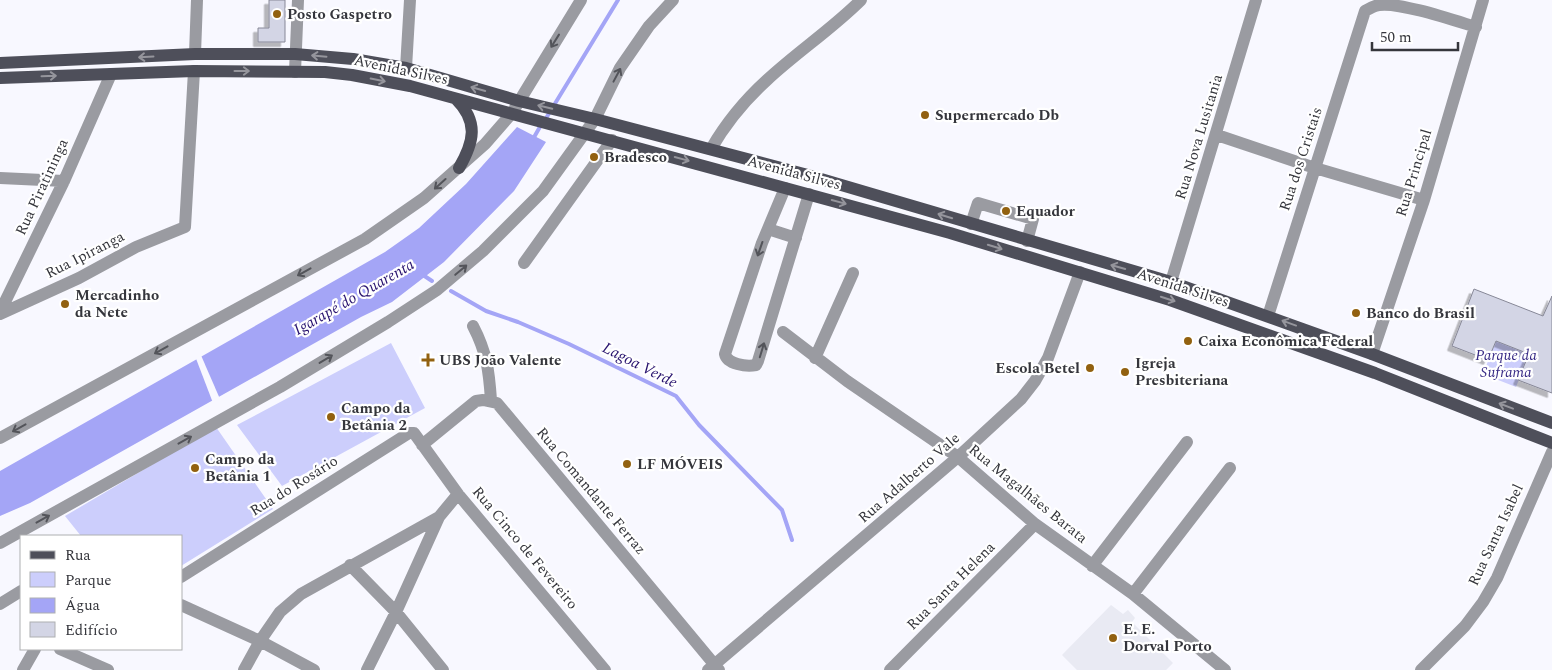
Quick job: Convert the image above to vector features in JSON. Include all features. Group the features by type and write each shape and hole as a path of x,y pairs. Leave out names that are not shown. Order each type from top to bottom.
{"main road":[{"name":"Avenida Silves","path":"0,63 195,54 295,54 353,59 406,68 522,101 595,118 804,174 1171,282 1372,354 1552,423"},
{"name":"Avenida Silves","path":"0,78 194,71 294,72 352,75 410,86 585,132 950,233 1170,300 1375,374 1552,443"},
{"path":"456,99 465,108 471,120 472,133 467,154 458,168"}],"street":[{"path":"195,54 197,0"},
{"path":"294,72 298,0"},
{"path":"406,68 410,0"},
{"path":"0,438 365,239 424,198 516,114 581,0"},
{"path":"0,543 22,534 280,387 437,290 483,251 543,191 595,118 620,68 649,26 673,0"},
{"path":"711,149 721,132 738,111 767,80 861,0"},
{"name":"Rua Nova Lusitania","path":"1171,282 1256,0"},
{"name":"Rua Principal","path":"1372,354 1424,200 1484,0"},
{"name":"Rua dos Cristais","path":"1268,316 1365,12 1381,4 1399,6 1476,27"},
{"name":"Rua Ipiranga","path":"0,313 80,278 136,247 185,227 194,71"},
{"name":"Rua Piratininga","path":"0,313 64,181 111,74"},
{"path":"1217,134 1315,168 1424,200"},
{"path":"524,263 612,140"},
{"path":"0,178 64,181"},
{"path":"785,188 768,229 725,354 729,361 749,366 756,365 758,361 809,194"},
{"path":"972,224 978,203 1033,219 1027,241"},
{"path":"768,229 796,238"},
{"name":"Rua Adalberto Vale","path":"714,668 958,457 1021,399 1035,381 1048,358 1080,272"},
{"path":"815,358 853,273"},
{"path":"422,445 476,401 491,400 489,371 485,353 473,326"},
{"name":"Rua Magalhães Barata","path":"782,332 847,381 958,457 1035,524 1133,594 1225,670"},
{"name":"Rua Comandante Ferraz","path":"491,400 497,403 714,668"},
{"name":"Rua do Rosário","path":"182,576 409,433 414,433 422,445"},
{"path":"1092,566 1187,442"},
{"name":"Rua Cinco de Fevereiro","path":"422,445 458,494 605,670"},
{"name":"Rua Santa Isabel","path":"1421,670 1465,626 1483,602 1497,578 1552,452"},
{"path":"1133,594 1230,468"},
{"path":"367,670 396,612 439,517 458,494"},
{"path":"244,670 260,641 280,612 300,594 439,517"},
{"name":"Rua Santa Helena","path":"890,670 1035,524"},
{"path":"350,565 396,612 443,670"},
{"path":"0,604 20,592"},
{"path":"182,605 260,641 314,670"},
{"path":"23,670 34,650"},
{"path":"62,650 108,670"}],"shaded area":[{"name":"E. E. Dorval Porto","path":"1111,605 1123,614 1128,610 1135,618 1132,622 1173,663 1166,670 1077,670 1062,655"}],"green space":[{"name":"Parque da Suframa","path":"1496,341 1529,354 1516,387 1483,374"},
{"name":"Campo da Betânia 2","path":"391,343 425,408 282,486 237,425"},
{"name":"Campo da Betânia 1","path":"216,427 273,509 182,565 182,535 80,535 65,516"}],"water":[{"path":"517,127 546,142 514,191 444,262 392,302 361,317 30,503 0,516 0,471 385,252 419,228 466,184"}],"pier":[{"path":"200,353 220,399 213,403 195,356"}],"building":[{"name":"Posto Gaspetro","path":"269,0 285,0 285,42 258,42 258,28 269,28"},
{"path":"1474,289 1543,316 1552,296 1552,393 1518,380 1529,354 1496,341 1488,360 1452,346"}],"waterway":[{"name":"Igarapé do Quarenta","path":"545,120 618,0"},
{"name":"Igarapé do Quarenta","path":"533,139 541,125"},
{"name":"Lagoa Verde","path":"423,275 432,281"},
{"name":"Lagoa Verde","path":"451,291 486,311 518,322 569,344 676,396 699,425 782,510 792,540"}],"place":[{"name":"Posto Gaspetro","path":"277,14"},
{"name":"Supermercado Db","path":"925,115"},
{"name":"Bradesco","path":"594,157"},
{"name":"Equador","path":"1006,211"},
{"name":"Mercadinho da Nete","path":"65,304"},
{"name":"Banco do Brasil","path":"1356,313"},
{"name":"Caixa Econômica Federal","path":"1188,341"},
{"name":"UBS João Valente","path":"428,360"},
{"name":"Escola Betel","path":"1090,368"},
{"name":"Igreja Presbiteriana","path":"1125,372"},
{"name":"Campo da Betânia 2","path":"331,417"},
{"name":"LF MÓVEIS","path":"627,464"},
{"name":"Campo da Betânia 1","path":"195,468"},
{"name":"E. E. Dorval Porto","path":"1113,638"}]}
